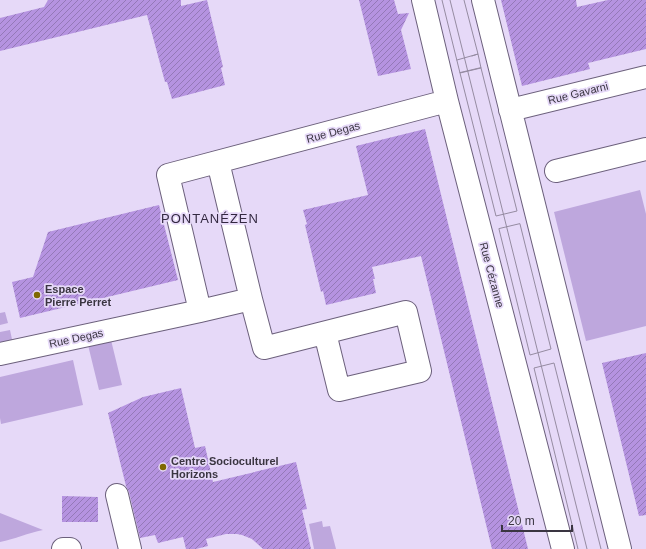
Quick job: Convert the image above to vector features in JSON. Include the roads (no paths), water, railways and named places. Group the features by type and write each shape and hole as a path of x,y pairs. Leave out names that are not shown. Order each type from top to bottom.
{"street":[{"name":"Rue Cézanne","path":"424,0 447,101 563,549"},
{"path":"483,0 620,549"},
{"name":"Rue Gavarni","path":"510,110 646,77"},
{"name":"Rue Degas","path":"200,311 168,175 447,101"},
{"path":"556,171 646,150"},
{"path":"218,162 264,348 406,312 420,371 339,390 325,333"},
{"name":"Rue Degas","path":"0,354 251,300"},
{"path":"118,495 130,549"},
{"path":"63,549 70,549"}],"tram line":[{"path":"442,0 460,73 481,68 478,54 457,60"},
{"path":"450,0 587,549"},
{"path":"464,0 478,54 472,56"},
{"path":"481,68 517,211 496,216 460,73 481,68"},
{"path":"520,224 551,349 530,355 499,229 520,224"},
{"path":"578,549 534,368 554,363 601,549"}],"place":[{"name":"Espace Pierre Perret","path":"37,295"},
{"name":"Centre Socioculturel Horizons","path":"163,467"}],"district":[{"name":"PONTANÉZEN","path":"210,218"}]}
